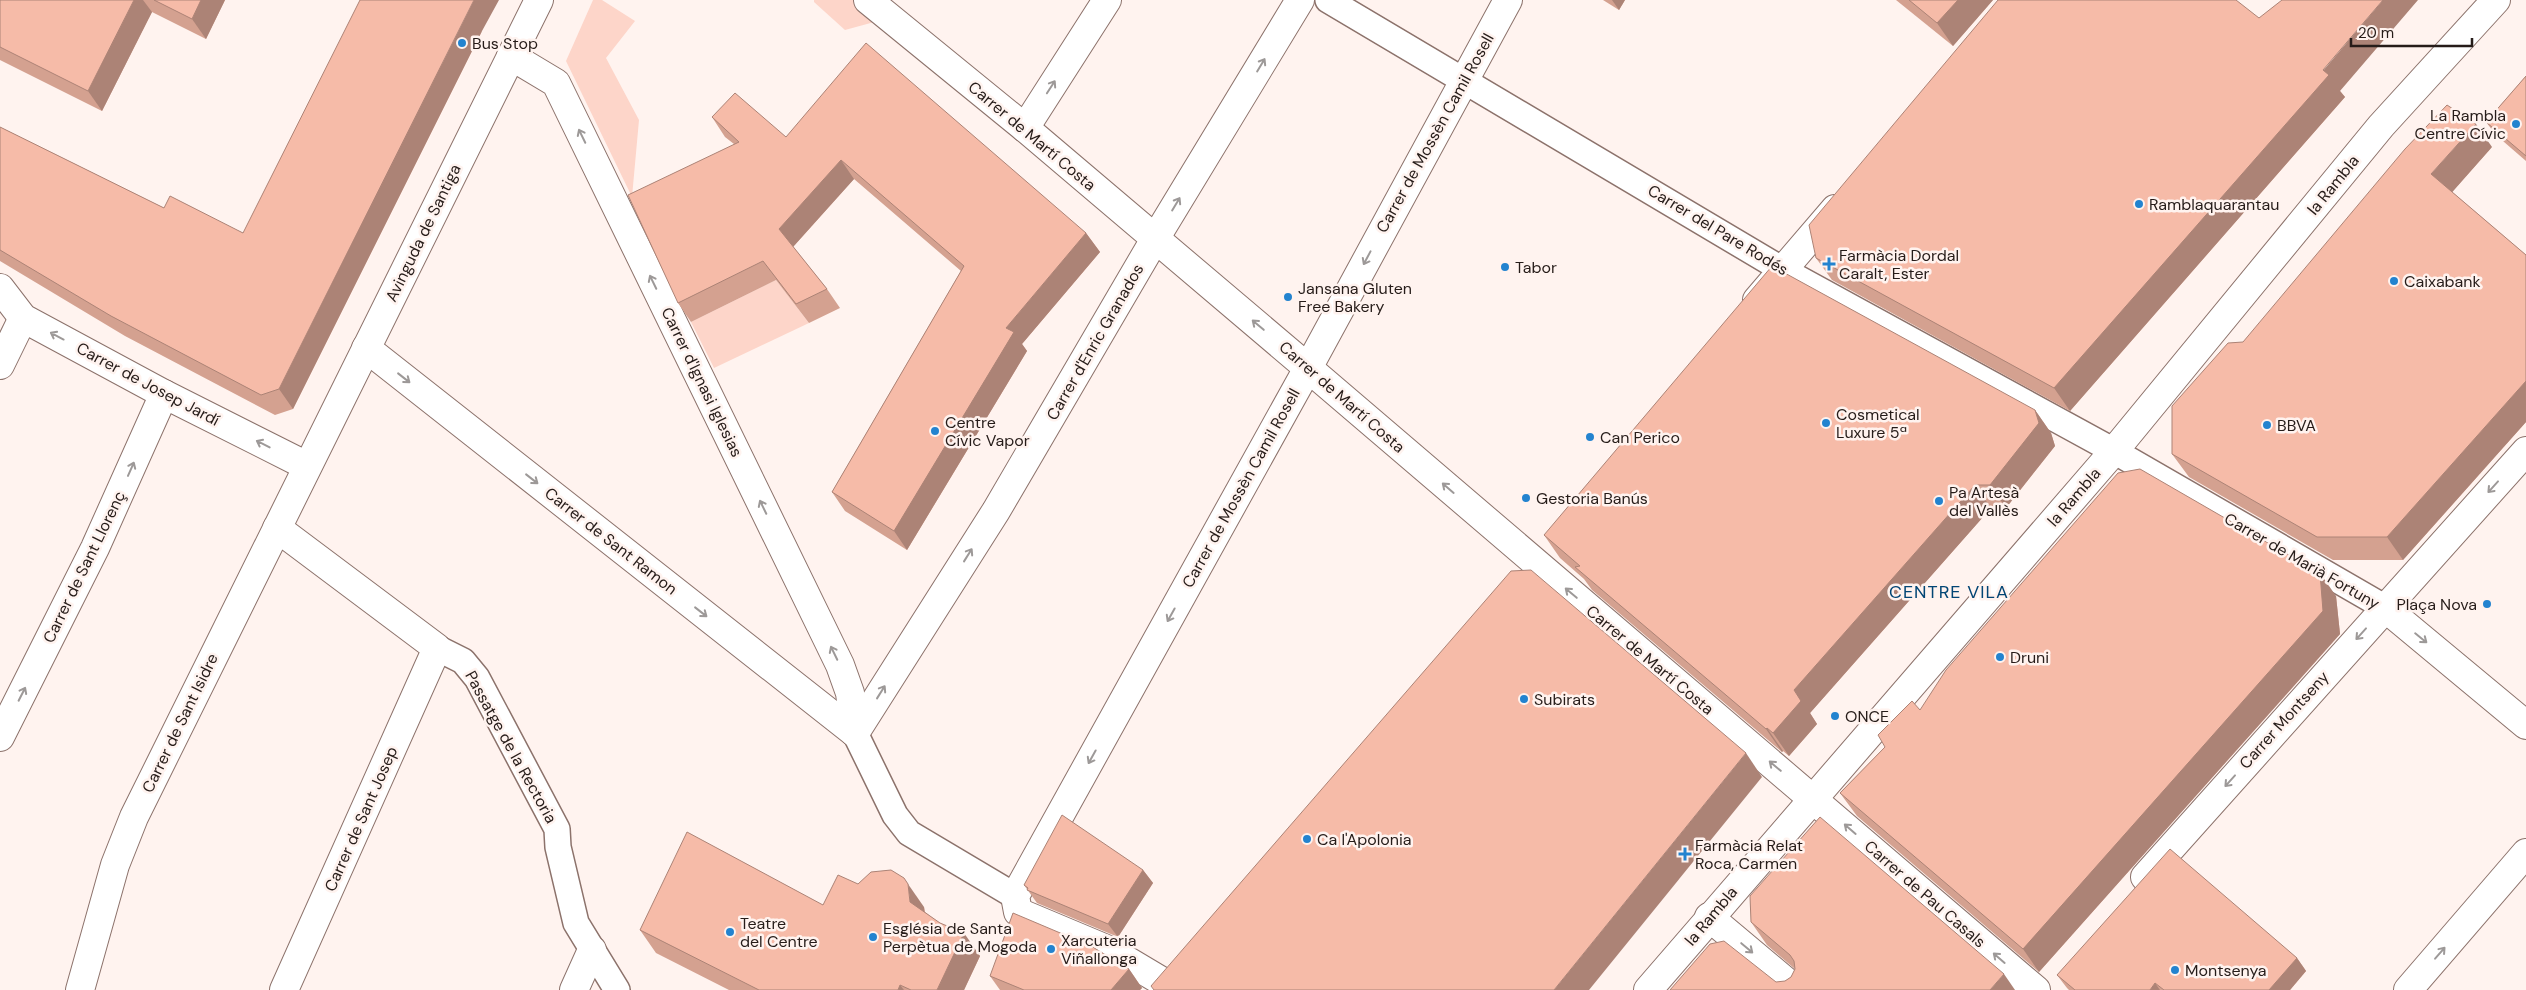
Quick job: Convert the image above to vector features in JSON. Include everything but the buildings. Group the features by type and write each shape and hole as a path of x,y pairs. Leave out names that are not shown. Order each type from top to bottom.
{"street":[{"name":"Avinguda de Santiga","path":"307,466 539,0"},
{"name":"Carrer de Martí Costa","path":"868,0 1025,128 1308,368 1528,570 1813,798"},
{"path":"1025,128 1107,0"},
{"name":"Carrer d'Enric Granados","path":"855,733 996,512 1155,239 1300,0"},
{"name":"Carrer del Pare Rodés","path":"1328,0 1783,270 2114,451"},
{"name":"Carrer de Mossèn Camil Rosell","path":"1015,896 1308,368 1508,0"},
{"name":"la Rambla","path":"1648,990 1709,917 2114,451 2388,118 2496,0"},
{"name":"Carrer d'Ignasi Iglesias","path":"511,56 556,82 840,665 850,693 855,733"},
{"path":"1739,322 1853,187"},
{"name":"Carrer de Josep Jardí","path":"0,288 23,318 164,394 307,466"},
{"path":"0,365 23,318"},
{"name":"Carrer de Sant Ramon","path":"366,348 855,733"},
{"name":"Carrer de Sant Llorenç","path":"0,737 95,548 164,394"},
{"name":"Carrer de Marià Fortuny","path":"2114,451 2384,608 2526,725"},
{"name":"Carrer Montseny","path":"2129,894 2526,451"},
{"name":"Carrer de Sant Isidre","path":"80,990 115,865 134,817 307,466"},
{"name":"Passatge de la Rectoria","path":"277,528 437,648 463,661 478,678 557,829 558,847 576,923 617,990"},
{"path":"1528,570 1554,540"},
{"name":"Carrer de Sant Josep","path":"284,990 437,648"},
{"path":"855,733 895,815 909,833 1015,896 1018,912 1111,951 1162,986 1183,960"},
{"name":"Carrer de Pau Casals","path":"1813,798 2046,985"},
{"path":"2408,990 2526,853"},
{"path":"1709,917 1796,990"},
{"path":"574,990 592,950"}],"shaded area":[{"path":"593,0 602,0 635,21 606,58 639,120 632,197 566,61"},
{"path":"814,0 853,0 878,21 845,30"},
{"path":"776,280 809,323 714,368 691,322"}],"place":[{"name":"Bus Stop","path":"462,43"},
{"name":"La Rambla Centre Cívic","path":"2516,124"},
{"name":"Ramblaquarantau","path":"2139,204"},
{"name":"Farmàcia Dordal Caralt, Ester","path":"1829,264"},
{"name":"Tabor","path":"1505,267"},
{"name":"Caixabank","path":"2394,281"},
{"name":"Jansana Gluten Free Bakery","path":"1288,297"},
{"name":"Cosmetical Luxure 5ª","path":"1826,423"},
{"name":"BBVA","path":"2267,425"},
{"name":"Centre Cívic Vapor","path":"935,431"},
{"name":"Can Perico","path":"1590,437"},
{"name":"Gestoria Banús","path":"1526,498"},
{"name":"Pa Artesà del Vallès","path":"1939,501"},
{"name":"Plaça Nova","path":"2487,604"},
{"name":"Druni","path":"2000,657"},
{"name":"Subirats","path":"1524,699"},
{"name":"ONCE","path":"1835,716"},
{"name":"Ca l'Apolonia","path":"1307,839"},
{"name":"Farmàcia Relat Roca, Carmen","path":"1685,854"},
{"name":"Teatre del Centre","path":"730,932"},
{"name":"Església de Santa Perpètua de Mogoda","path":"873,937"},
{"name":"Xarcuteria Viñallonga","path":"1051,949"},
{"name":"Montsenya","path":"2175,970"}],"district":[{"name":"CENTRE VILA","path":"1949,592"}]}
